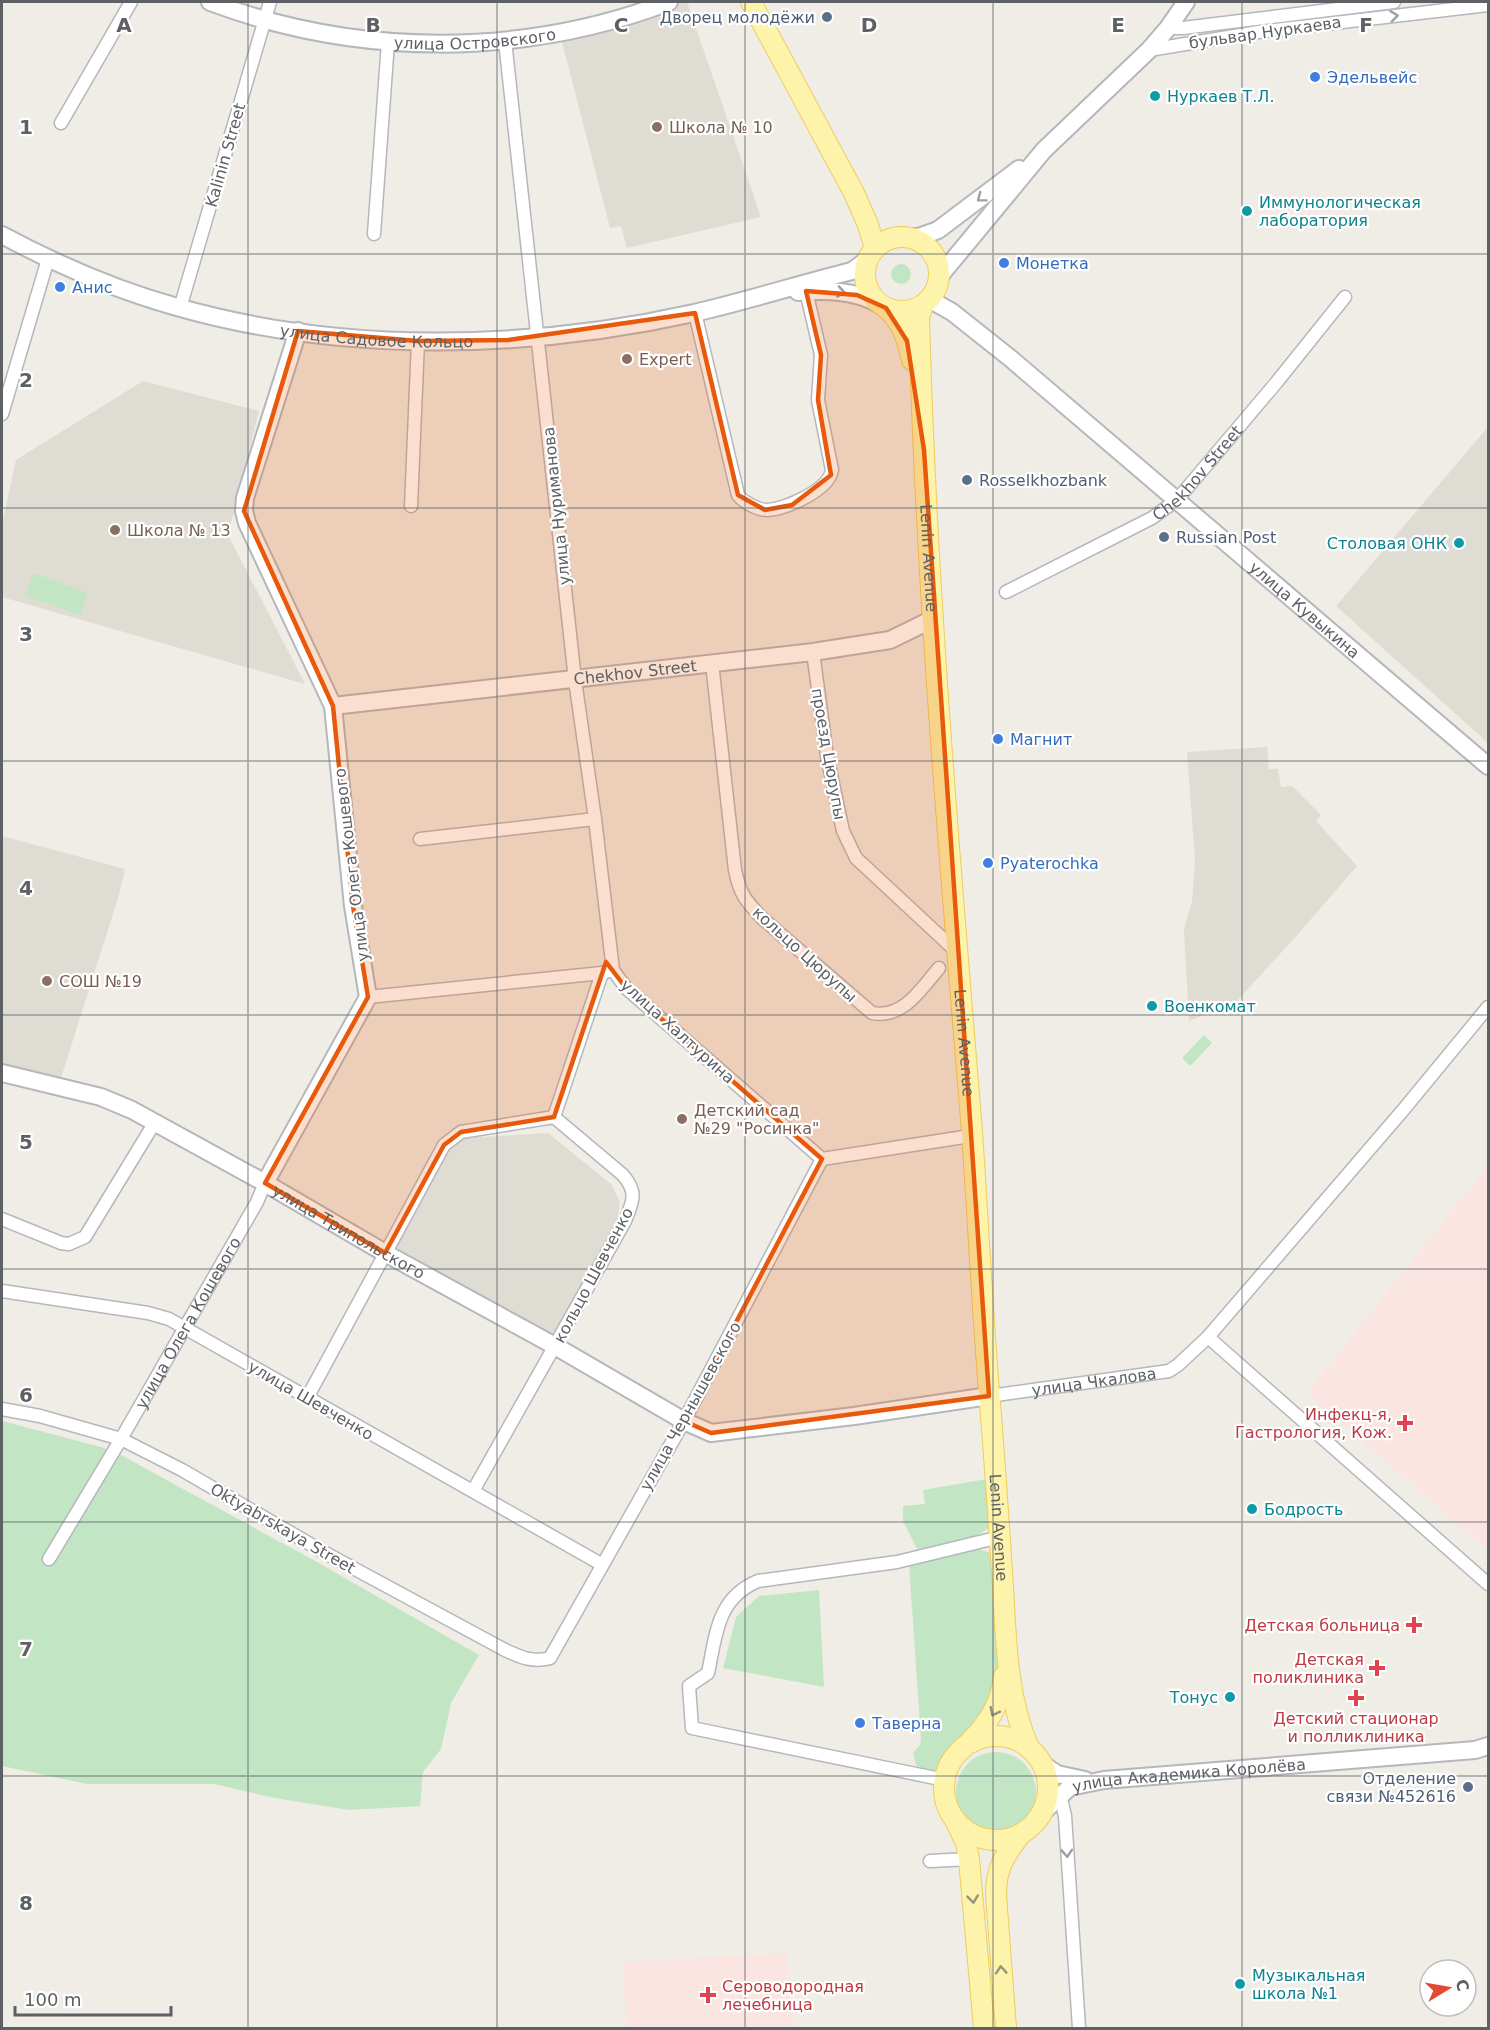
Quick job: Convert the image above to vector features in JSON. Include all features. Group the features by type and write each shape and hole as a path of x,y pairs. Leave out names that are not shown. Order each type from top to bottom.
{"main road":[{"path":"751,2 854,193 868,225 871,254 865,268 866,284 873,298 883,306 901,311 916,309 932,292 939,267 931,251 924,244 900,237 875,221 854,193"},
{"path":"871,254 900,237"},
{"name":"Lenin Avenue","path":"932,292 919,317 933,619 972,1136 1006,1634 1013,1701 1029,1749"},
{"name":"Lenin Avenue","path":"883,306 896,316 908,341 914,365 924,450"},
{"name":"Lenin Avenue","path":"968,1744 993,1716 1000,1698 1004,1679 1006,1634"},
{"path":"956,1822 979,1838 993,1840 1007,1840 1029,1829 1042,1813 1047,1800 1048,1788 1042,1764 1020,1742 999,1736 989,1737 968,1744 952,1760 945,1780 946,1802 966,1843 969,1859 984,2028"},
{"path":"1006,2028 996,1876 1004,1856 1020,1835"}],"street":[{"path":"61,123 131,2"},
{"name":"улица Островского","path":"210,2 265,21 331,35 388,42 447,44 506,41 596,25 669,2"},
{"name":"Kalinin Street","path":"180,308 270,2"},
{"path":"900,237 919,237 938,230 1044,150 1149,50 1186,2"},
{"name":"бульвар Нуркаева","path":"1168,28 1394,2"},
{"name":"бульвар Нуркаева","path":"1149,50 1265,31 1488,5"},
{"name":"улица Нуриманова","path":"506,41 575,680 595,819 608,972"},
{"path":"374,234 388,42"},
{"path":"932,292 1044,150"},
{"name":"улица Садовое Кольцо","path":"2,235 48,259 116,287 180,308 298,331 358,338 418,341 537,338 607,329 695,313 852,271 871,254"},
{"path":"2,414 48,259"},
{"name":"улица Садовое Кольцо","path":"761,294 832,290 857,295 883,306"},
{"path":"695,313 738,495 741,500 765,510 792,505 827,482 832,470 818,400 821,355 806,291"},
{"name":"улица Кувыкина","path":"932,292 952,312 1010,358 1488,766"},
{"name":"Chekhov Street","path":"1006,592 1152,518 1176,500 1276,383 1345,297"},
{"name":"улица Олега Кошевого","path":"48,1559 122,1439 256,1202 368,997 353,906 333,706 244,511 245,498 298,331"},
{"path":"411,506 418,341"},
{"name":"Chekhov Street","path":"333,706 813,652 890,640 933,619"},
{"name":"проезд Цюрупы","path":"813,652 827,756 843,831 856,858 957,952"},
{"name":"кольцо Цюрупы","path":"712,663 735,870 740,890 750,906 872,1013 883,1015 898,1010 911,1000 939,968"},
{"path":"420,838 595,819"},
{"path":"306,1398 444,1145 461,1132 554,1117 608,972"},
{"name":"улица Халтурина","path":"368,997 608,972 822,1159"},
{"name":"улица Чкалова","path":"684,1421 711,1433 854,1416 1169,1371 1208,1337 1404,1109 1488,1007"},
{"name":"улица Трипольского","path":"2,1073 100,1097 132,1110 555,1346 684,1421"},
{"name":"кольцо Шевченко","path":"473,1491 625,1221 633,1200 632,1186 623,1175 554,1117"},
{"path":"2,1219 61,1243 78,1241 92,1229 155,1122"},
{"path":"822,1159 964,1137"},
{"name":"улица Чернышевского","path":"555,1651 601,1564 684,1421 822,1159"},
{"name":"улица Шевченко","path":"2,1291 148,1313 169,1319 601,1564"},
{"path":"1208,1337 1488,1584"},
{"name":"Oktyabrskaya Street","path":"2,1409 40,1416 122,1439 505,1650 533,1660 550,1658 555,1651"},
{"path":"945,1780 692,1728 689,1686 708,1673 720,1620 734,1595 746,1586 758,1581 897,1562 1000,1537"},
{"name":"улица Академика Королёва","path":"1042,1813 1070,1787 1104,1780 1475,1750 1488,1746"},
{"path":"1042,1764 1068,1778 1104,1780"},
{"path":"1060,1795 1065,1816 1079,2028"},
{"path":"930,1861 969,1859"}],"highlighted area":[{"path":"806,291 857,295 886,308 907,341 924,450 989,1396 711,1433 684,1421 822,1159 626,988 606,962 554,1117 461,1132 444,1145 385,1253 265,1183 368,997 353,906 333,706 244,511 298,331 418,341 508,340 695,313 738,495 765,510 792,505 831,475 818,400 821,355"}],"shaded area":[{"name":"Школа № 10","path":"687,2 761,217 627,248 621,226 610,228 561,38"},
{"name":"Школа № 13","path":"143,381 259,411 228,535 305,684 2,597 2,525 16,460"},
{"path":"1488,427 1488,743 1336,606"},
{"path":"1267,747 1269,769 1278,769 1281,787 1292,786 1321,815 1316,821 1357,866 1237,1001 1189,1021 1184,929 1192,901 1195,860 1187,752"},
{"name":"СОШ №19","path":"2,836 125,869 118,898 60,1081 2,1064"},
{"path":"548,1133 611,1184 620,1202 617,1221 553,1337 394,1246 447,1152 464,1138"},
{"path":"1488,1165 1488,1551 1307,1393"},
{"name":"Сероводородная лечебница","path":"788,1953 794,2028 627,2028 622,1962"}],"green space":[{"path":"901,264 908,267 911,274 908,281 901,284 894,281 891,274 894,267"},
{"path":"33,573 88,593 80,615 25,596"},
{"path":"1204,1035 1212,1043 1190,1066 1182,1058"},
{"path":"2,1421 101,1447 119,1454 317,1562 479,1655 451,1703 441,1749 423,1772 420,1806 349,1810 275,1798 214,1784 87,1784 2,1766"},
{"path":"987,1479 990,1527 975,1537 917,1549 903,1521 903,1506 925,1504 923,1490"},
{"path":"977,1549 992,1553 1000,1680 976,1730 952,1743 939,1770 920,1770 913,1753 920,1745 921,1739 909,1564"},
{"path":"819,1590 824,1687 723,1668 736,1617 759,1596"},
{"path":"996,1752 1011,1755 1024,1764 1033,1777 1036,1792 1033,1807 1024,1820 1011,1829 996,1832 981,1829 968,1820 959,1807 956,1792 959,1777 968,1764 981,1755"}],"place":[{"name":"Дворец молодёжи","path":"827,17"},
{"name":"Эдельвейс","path":"1315,77"},
{"name":"Нуркаев Т.Л.","path":"1155,96"},
{"name":"Школа № 10","path":"657,127"},
{"name":"Иммунологическая лаборатория","path":"1247,211"},
{"name":"Монетка","path":"1004,263"},
{"name":"Анис","path":"60,287"},
{"name":"Expert","path":"627,359"},
{"name":"Rosselkhozbank","path":"967,480"},
{"name":"Школа № 13","path":"115,530"},
{"name":"Russian Post","path":"1164,537"},
{"name":"Столовая ОНК","path":"1459,543"},
{"name":"Магнит","path":"998,739"},
{"name":"Pyaterochka","path":"988,863"},
{"name":"СОШ №19","path":"47,981"},
{"name":"Военкомат","path":"1152,1006"},
{"name":"Детский сад №29 \"Росинка\"","path":"682,1119"},
{"name":"Инфекц-я, Гастрология, Кож.","path":"1405,1423"},
{"name":"Бодрость","path":"1252,1509"},
{"name":"Детская больница","path":"1414,1625"},
{"name":"Детская поликлиника","path":"1377,1668"},
{"name":"Тонус","path":"1230,1697"},
{"name":"Детский стационар и полликлиника","path":"1356,1698"},
{"name":"Таверна","path":"860,1723"},
{"name":"Отделение связи №452616","path":"1468,1787"},
{"name":"Музыкальная школа №1","path":"1240,1984"},
{"name":"Сероводородная лечебница","path":"708,1995"}]}
